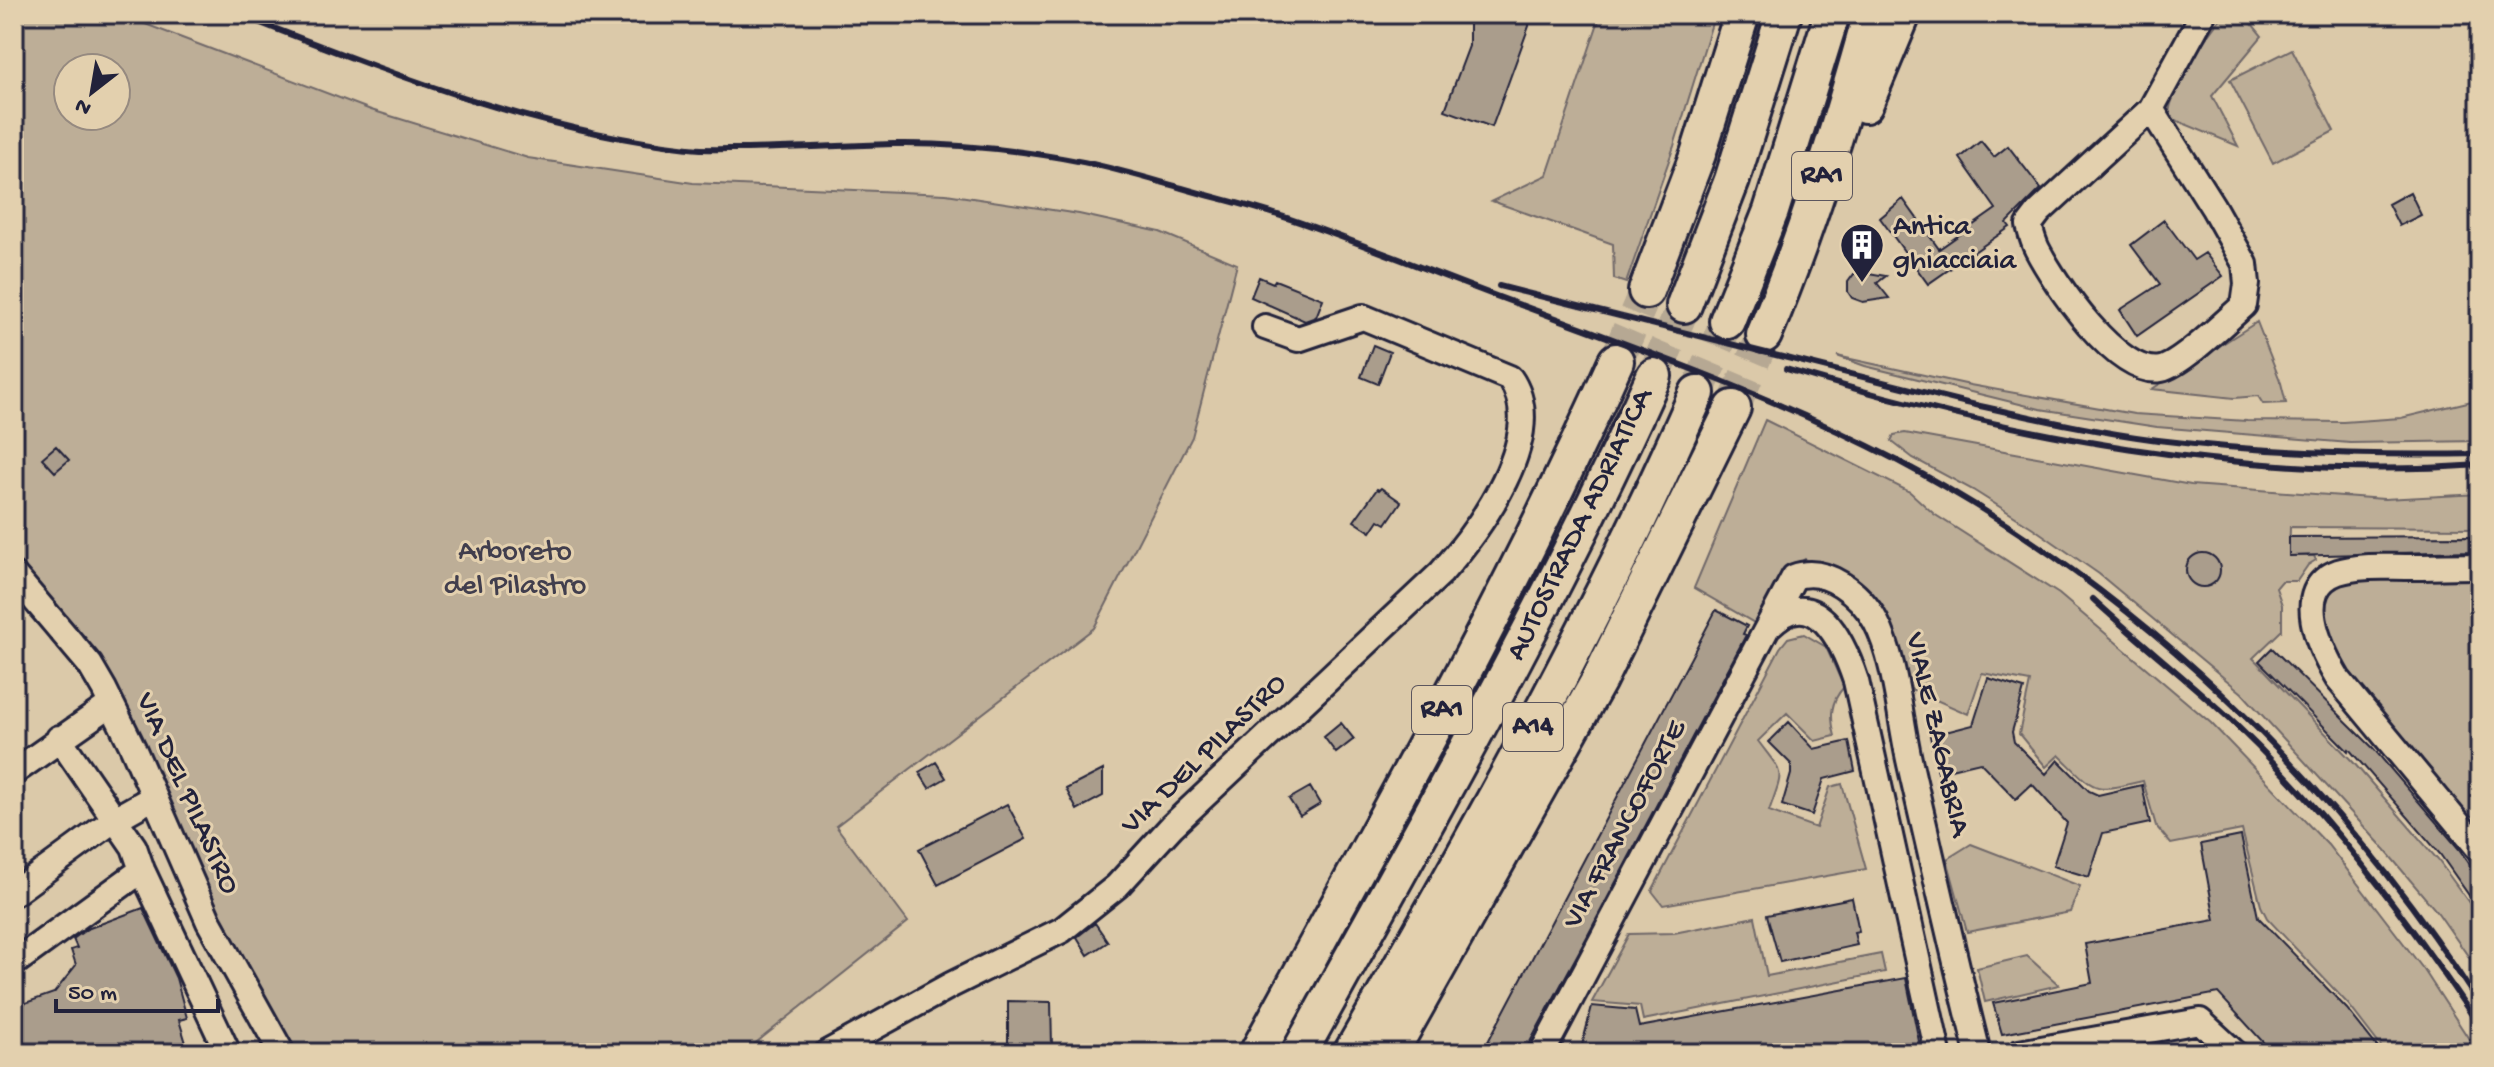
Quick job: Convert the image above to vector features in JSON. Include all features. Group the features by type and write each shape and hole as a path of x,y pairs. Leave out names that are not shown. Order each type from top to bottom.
{"highway":[{"path":"1720,86 1735,14"},
{"path":"1646,291 1698,154 1742,14"},
{"path":"1684,305 1737,165 1784,14"},
{"path":"1727,321 1771,211 1832,14"},
{"name":"RA1","path":"1871,14 1815,198 1767,328 1818,223 1903,14"},
{"name":"RA1","path":"1257,1053 1500,600 1571,460 1616,361"},
{"name":"AUTOSTRADA ADRIATICA","path":"1299,1053 1527,638 1654,376"},
{"name":"AUTOSTRADA ADRIATICA","path":"1351,1053 1569,661 1652,494 1697,393"},
{"path":"1390,1053 1599,680 1733,408"},
{"path":"1236,1053 1337,905"}],"street":[{"path":"2151,109 2245,264 2247,284 2244,305 2189,352 2162,369 2141,369 2114,352 2060,284 2036,247 2029,225 2039,212 2151,109 2203,14"},
{"name":"VIA DEL PILASTRO","path":"827,1053 951,985 1062,930 1117,886 1172,826 1406,607 1464,547 1494,502 1512,464 1520,434 1521,403 1510,378 1363,317 1298,339 1265,327"},
{"path":"2480,566 2365,567 2338,573 2321,584 2313,598 2312,609 2316,632 2338,679 2480,850"},
{"name":"VIALE ZAGABRIA","path":"1768,628 1794,577 1808,572 1830,578 1846,588 1863,604 1878,626 1892,672 1909,761 1978,1053"},
{"name":"VIA DEL PILASTRO","path":"17,583 90,665 111,704 209,922 282,1053"},
{"path":"1768,628 1780,615 1793,609 1809,610 1831,627 1846,650 1856,681 1938,1053"},
{"name":"VIA FRANCOFORTE","path":"1542,1053 1768,628"},
{"path":"14,772 111,704"},
{"path":"59,738 134,847 228,1053"},
{"path":"14,893 115,819 154,797"},
{"path":"14,963 142,870"},
{"path":"2019,1053 2200,1021 2235,1053"}],"green space":[{"name":"Arboreto del Pilastro","path":"14,14 119,14 371,110 528,158 693,183 946,194 1079,214 1160,232 1237,264 1192,437 1094,628 836,826 908,922 743,1053 293,1053 272,1008 222,920 140,738 39,587 14,559"},
{"path":"1601,14 1709,14 1713,20 1674,146 1626,283 1614,279 1613,244 1492,201 1547,175"},
{"path":"2224,14 2244,14 2262,36 2212,96 2238,146 2168,117 2182,76"},
{"path":"2292,49 2334,131 2273,163 2230,80"},
{"path":"2257,322 2286,403 2263,404 2258,396 2234,398 2152,389"},
{"path":"1837,356 1970,385 2134,414 2247,421 2343,422 2401,418 2480,399 2480,441 2350,443 2157,427 2040,409 1865,366"},
{"path":"1765,420 1910,492 1934,514 2059,594 2211,723 2328,845 2424,970 2478,1053 2386,1053 2348,1004 2267,918 2261,906 2242,830 2171,844 2156,826 2143,781 2104,788 2096,786 2059,755 2046,767 2019,734 2030,682 1982,673 1968,714 1904,686 1852,581 1805,559 1787,572 1758,625 1694,588"},
{"path":"1905,433 2191,485 2384,499 2480,494 2480,528 2290,527 2289,556 2314,556 2316,560 2308,565 2297,581 2282,581 2276,588 2282,605 2282,630 2253,658 2353,762 2438,860 2480,918 2480,973 2438,913 2379,843 2242,693 2099,574 2033,528 1973,490 1913,458 1891,441 1894,435"},
{"path":"2480,566 2480,850 2345,688 2315,592 2321,584"},
{"path":"1804,634 1826,647 1844,687 1832,710 1835,736 1815,741 1787,713 1758,741 1779,773 1769,811 1816,828 1830,787 1842,784 1866,869 1663,905 1652,891 1780,648 1788,638"},
{"path":"1971,844 2080,886 2070,912 1967,932 1947,859"},
{"path":"1755,917 1767,976 1881,954 1885,972 1643,1020 1640,1006 1592,1002 1629,934 1674,933"},
{"path":"2027,956 2059,985 1985,1002 1977,968"}],"building":[{"path":"1469,14 1530,14 1529,26 1492,127 1445,110 1469,46"},
{"path":"1981,141 1994,157 2008,146 2041,189 2007,223 2010,227 1928,284 1880,218 1903,199 1939,249 1996,209 1960,158"},
{"path":"2410,192 2421,215 2399,226 2388,204"},
{"path":"2164,220 2194,260 2205,253 2223,276 2137,336 2120,310 2160,284 2131,245"},
{"name":"Antica ghiacciaia","path":"1863,272 1886,276 1877,283 1889,298 1863,302 1852,298 1848,292 1848,282 1854,274"},
{"path":"1259,277 1323,299 1316,317 1305,321 1251,297"},
{"path":"1373,345 1390,352 1378,384 1361,377"},
{"path":"56,446 69,460 55,472 42,458"},
{"path":"1381,488 1401,502 1386,524 1379,520 1371,532 1354,521 1377,489"},
{"path":"2471,536 2471,551 2289,556 2289,537"},
{"path":"2203,553 2215,558 2220,570 2215,582 2203,587 2191,582 2186,570 2191,558"},
{"path":"1716,610 1747,626 1743,634 1746,635 1587,937 1524,1053 1482,1053"},
{"path":"2272,648 2373,748 2459,849 2480,879 2480,911 2440,854 2349,749 2259,661"},
{"path":"1988,678 2024,689 2012,732 2014,742 2046,774 2058,760 2089,791 2098,795 2142,785 2150,823 2103,833 2089,877 2053,866 2067,823 2032,784 2016,799 1980,762 1938,772 1930,736 1973,725"},
{"path":"1789,722 1814,749 1849,741 1855,771 1824,779 1812,815 1782,805 1791,764 1769,742"},
{"path":"1341,723 1354,739 1336,753 1324,737"},
{"path":"936,762 946,778 929,788 919,772"},
{"path":"1103,770 1103,796 1077,810 1066,789"},
{"path":"1310,787 1320,804 1300,816 1289,799"},
{"path":"1007,804 1026,839 938,885 919,849"},
{"path":"2241,836 2258,917 2347,1009 2382,1053 2273,1053 2218,993 2002,1034 1993,1003 2092,983 2085,944 2215,920 2201,844"},
{"path":"1852,898 1859,931 1854,932 1857,945 1780,962 1767,915"},
{"path":"143,908 176,978 187,1018 179,1020 189,1053 14,1053 14,1007 54,993 76,965 71,950 77,948 73,939 87,929"},
{"path":"1095,923 1108,942 1088,955 1077,937"},
{"path":"1906,978 1921,1051 1580,1053 1592,1006 1635,1010 1639,1027"},
{"path":"1008,1001 1051,1002 1052,1046 1008,1045"}],"tunnel":[{"path":"1616,361 1646,291"},
{"path":"1654,376 1684,305"},
{"path":"1697,393 1727,321"},
{"path":"1733,408 1764,335"}],"railway":[{"path":"237,14 459,96 572,128 630,140 708,149 893,144 965,146 1036,154 1121,171 1266,211 1318,229 1649,353 1800,414 1898,461 1985,511 2068,567 2148,629 2224,696 2295,767 2362,843 2423,922 2480,1005"},
{"path":"1499,286 1967,403 2110,433 2278,451 2480,454"},
{"path":"1786,369 1956,415 2129,448 2217,460 2304,467 2392,469 2480,465"},
{"path":"2093,599 2218,708 2303,794 2396,907 2480,1027"}],"place":[{"name":"Antica ghiacciaia","path":"1862,284"}]}
